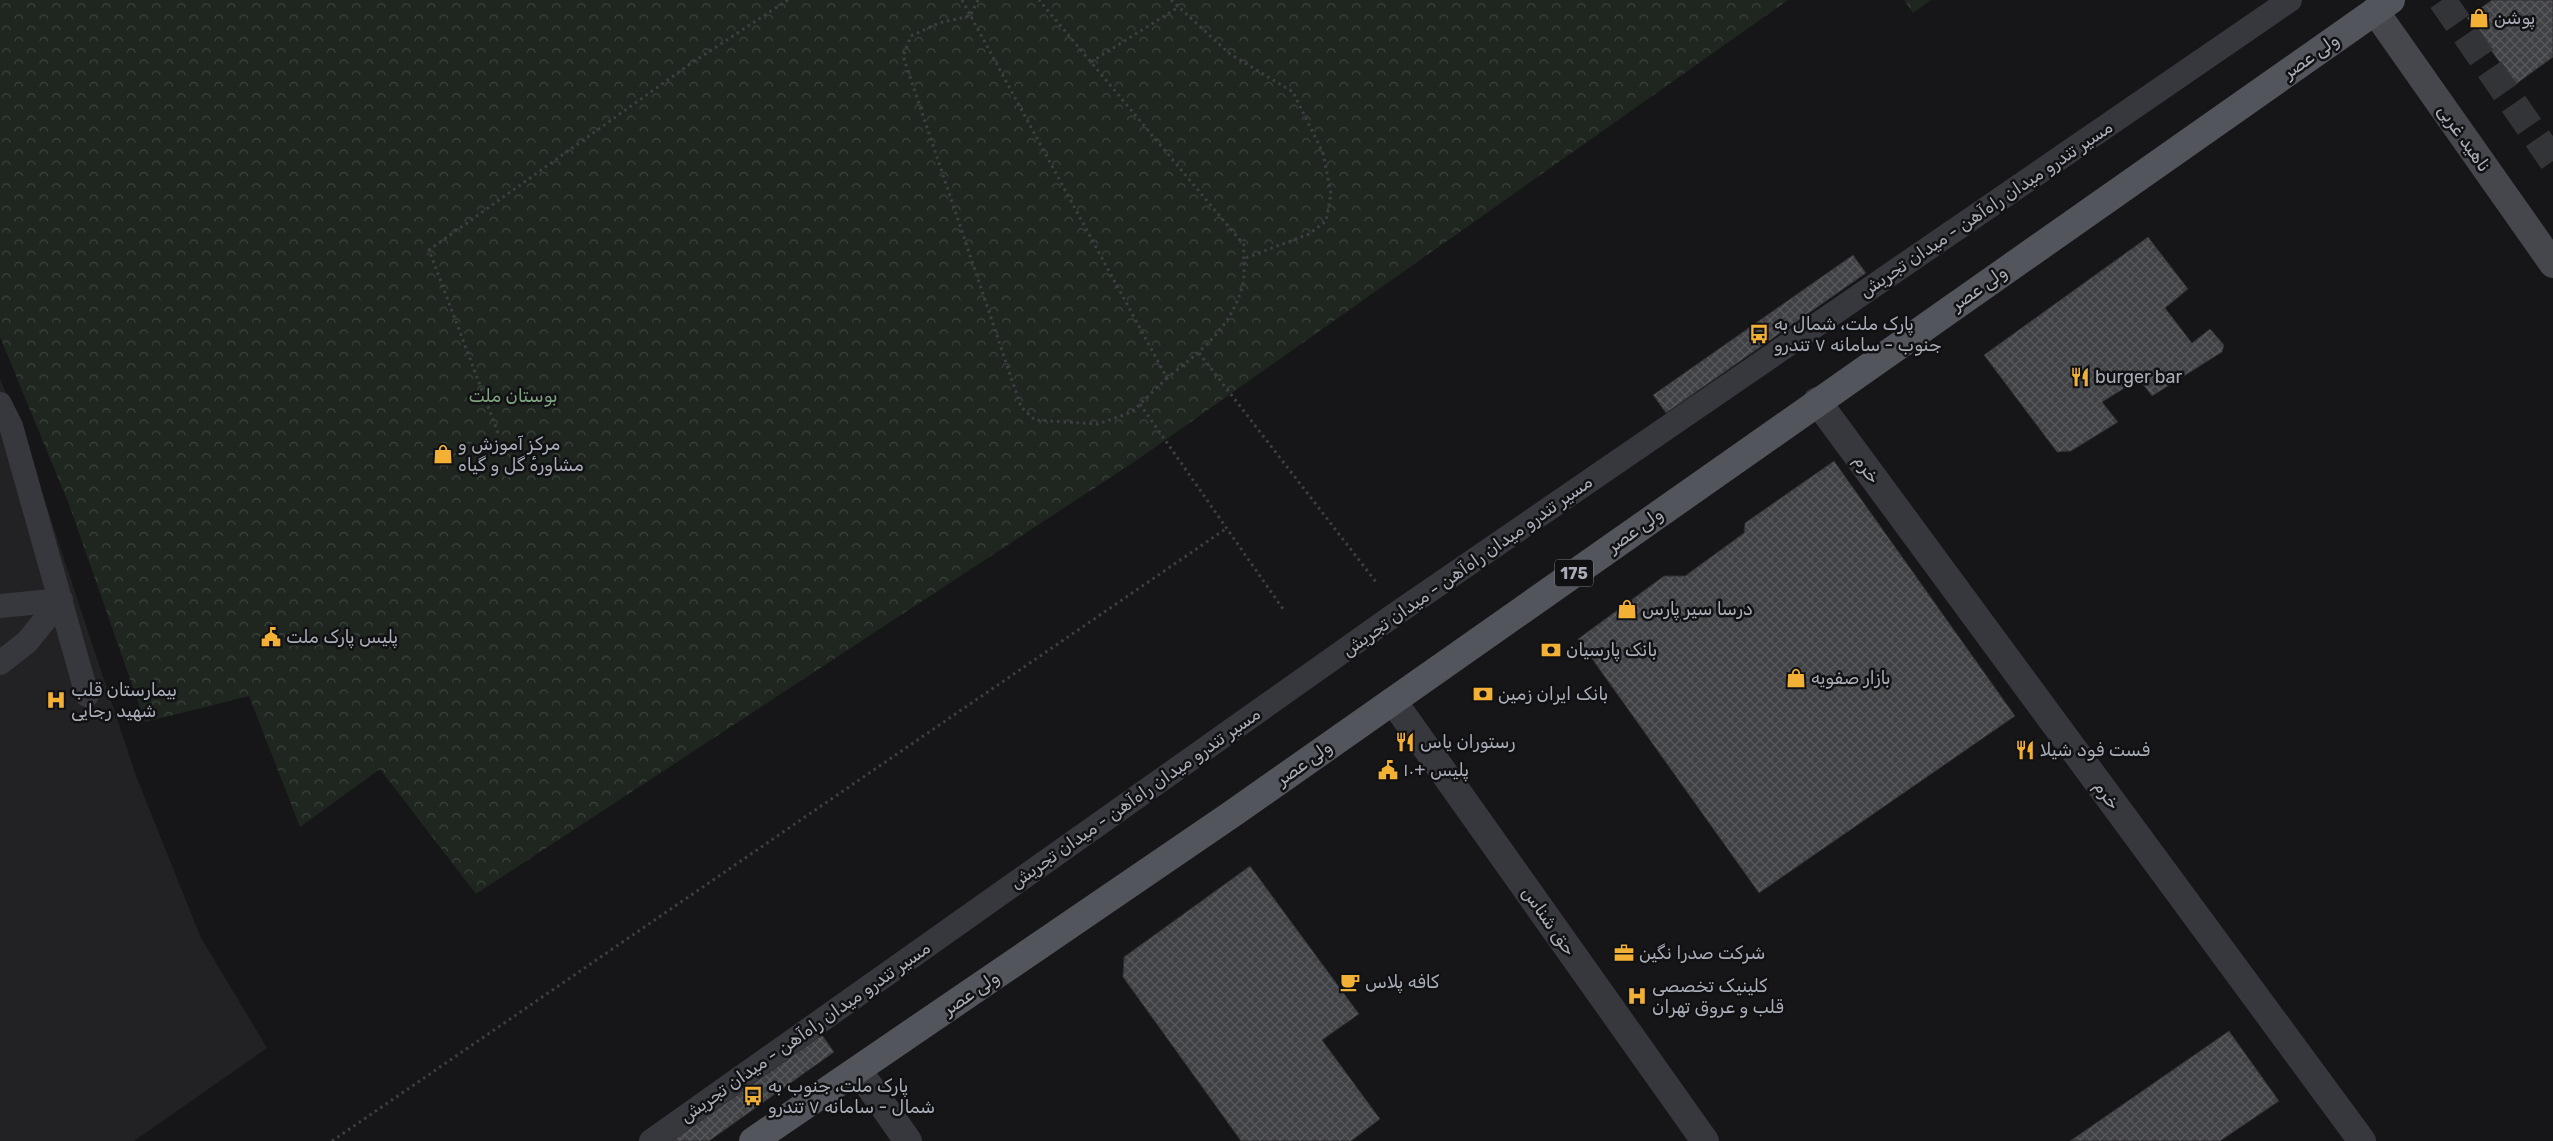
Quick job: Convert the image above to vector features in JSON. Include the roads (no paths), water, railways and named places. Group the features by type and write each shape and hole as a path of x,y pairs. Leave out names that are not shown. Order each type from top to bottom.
{"main road":[{"name":"ناهید غربی","path":"2383,6 2553,264"},
{"name":"ولی عصر","path":"753,1141 1393,701 1817,401 2383,6"}],"street":[{"name":"خرم","path":"1817,401 2362,1141"},
{"name":"حق شناس","path":"1393,701 1704,1141"},
{"path":"858,1070 908,1141"}],"lane":[{"name":"مسیر تندرو میدان راه‌آهن - میدان تجریش","path":"651,1141 1397,613 2290,0"},
{"path":"0,404 11,426 87,695"},
{"path":"0,457 11,426"},
{"path":"0,606 61,600"},
{"path":"0,663 27,642 61,600"}],"tunnel":[{"path":"2442,0 2553,161"}],"place":[{"name":"پوشن","path":"2479,18"},
{"name":"پارک ملت، شمال به جنوب - سامانه ۷ تندرو","path":"1759,334"},
{"name":"burger bar","path":"2080,377"},
{"name":"مرکز آموزش و مشاورهٔ گل و گیاه","path":"443,454"},
{"name":"درسا سیر پارس","path":"1627,609"},
{"name":"پلیس پارک ملت","path":"271,637"},
{"name":"بانک پارسیان","path":"1551,650"},
{"name":"بازار صفویه","path":"1796,678"},
{"name":"بانک ایران زمین","path":"1483,694"},
{"name":"بیمارستان قلب شهید رجایی","path":"56,700"},
{"name":"رستوران یاس","path":"1405,742"},
{"name":"فست فود شیلا","path":"2025,750"},
{"name":"پلیس +۱۰","path":"1388,770"},
{"name":"شرکت صدرا نگین","path":"1624,953"},
{"name":"کافه پلاس","path":"1350,982"},
{"name":"کلینیک تخصصی قلب و عروق تهران","path":"1637,996"},
{"name":"پارک ملت، جنوب به شمال - سامانه ۷ تندرو","path":"753,1096"}],"park label":[{"name":"بوستان ملت","path":"513,396"}]}
